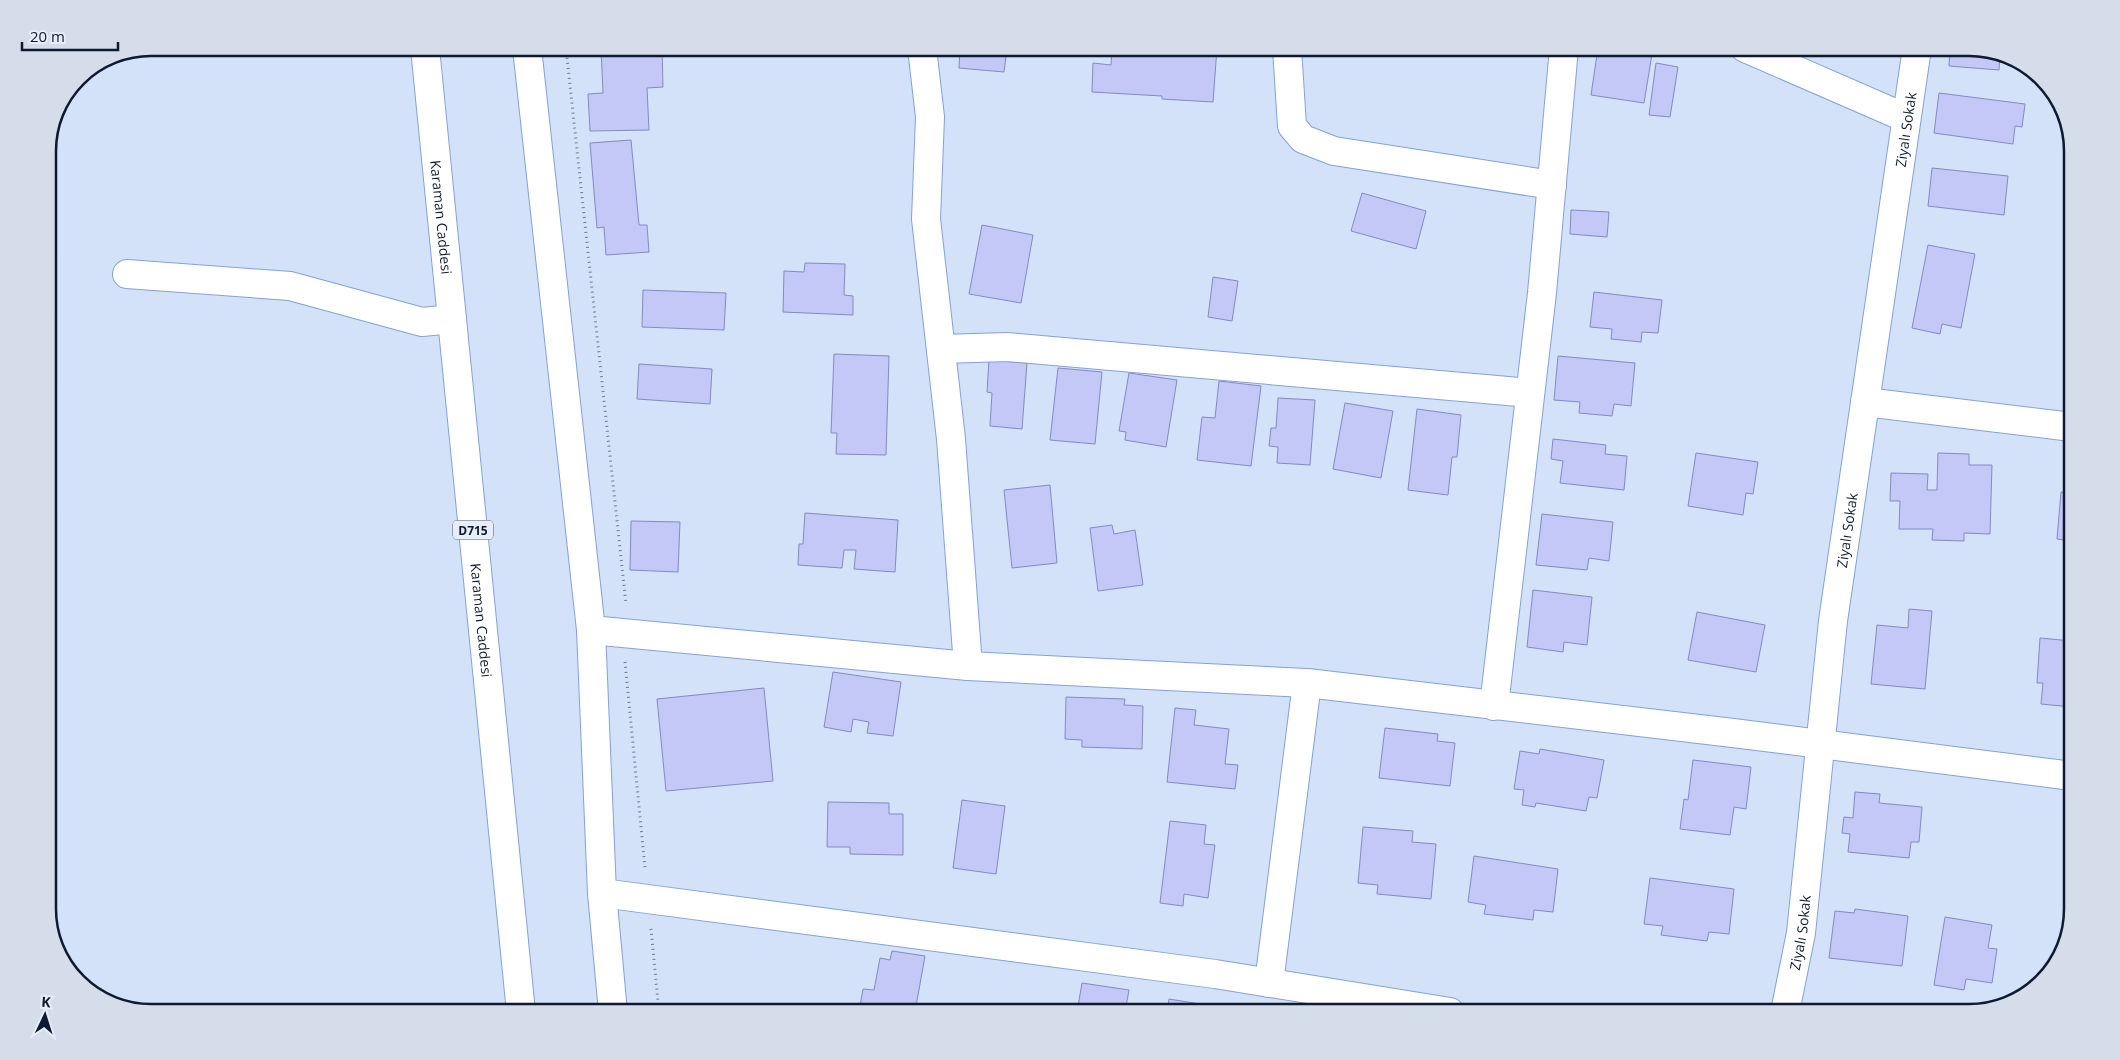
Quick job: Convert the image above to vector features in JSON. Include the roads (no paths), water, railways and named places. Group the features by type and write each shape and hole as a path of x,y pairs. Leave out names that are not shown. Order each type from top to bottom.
{"main road":[{"name":"Karaman Caddesi","path":"426,56 520,1004"},
{"path":"527,56 590,630 602,893 612,1004"},
{"path":"923,56 930,117 926,219 951,439 968,666"},
{"path":"1288,56 1292,126 1303,139 1334,151 1552,185"},
{"path":"1494,706 1542,293 1563,56"},
{"path":"1763,56 1906,118"},
{"name":"Ziyalı Sokak","path":"1787,1004 1801,933 1833,621 1916,56"},
{"path":"127,274 290,286 422,322 452,319"},
{"path":"941,349 1007,347 1530,393"},
{"path":"1865,402 2064,426"},
{"path":"590,630 968,666 1307,683 2064,775"},
{"path":"1269,983 1307,683"},
{"path":"602,893 1269,983 1400,1004"}]}
